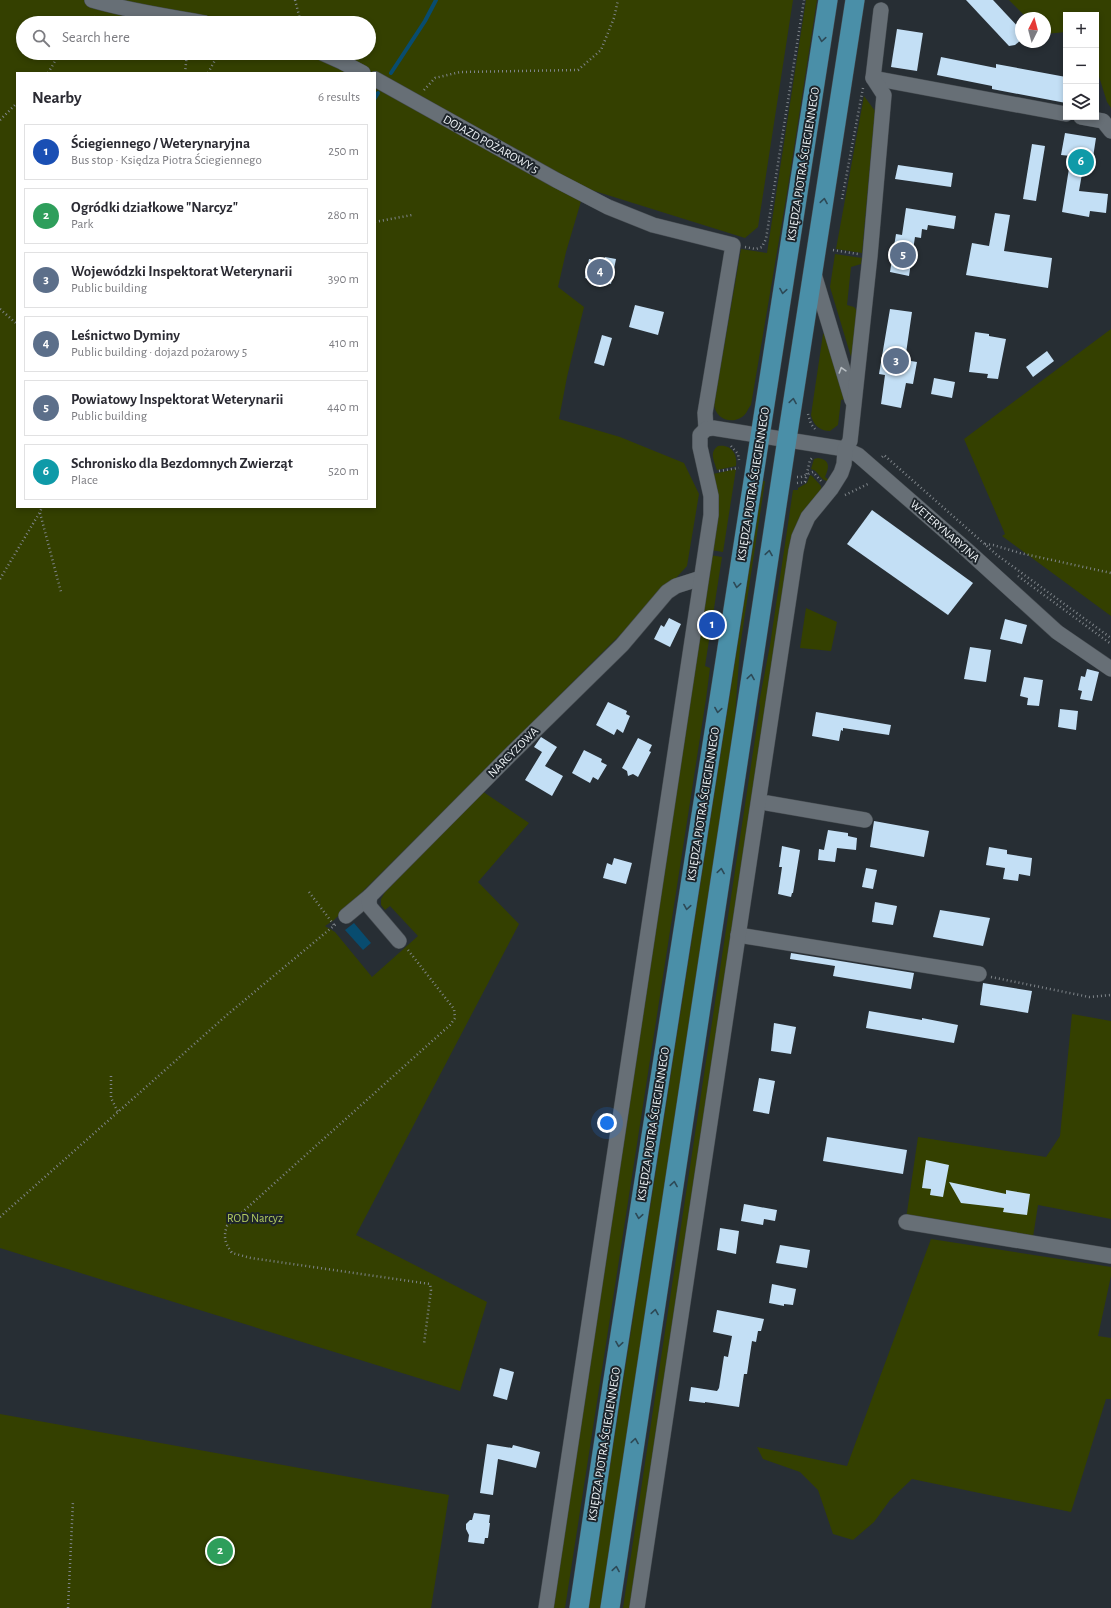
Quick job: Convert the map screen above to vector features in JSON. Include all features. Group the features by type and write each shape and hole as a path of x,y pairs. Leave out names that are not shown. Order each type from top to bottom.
{"main road":[{"name":"KSIĘDZA PIOTRA ŚCIEGIENNEGO","path":"579,1608 612,1383 828,0"},
{"path":"610,1608 855,0"}],"street":[{"path":"92,0 143,13 162,16"},
{"path":"869,80 881,10"},
{"path":"338,60 362,72"},
{"name":"DOJAZD POŻAROWY 5","path":"376,80 556,180 608,207 653,225 733,245"},
{"path":"869,80 1063,113"},
{"path":"637,1608 738,935 800,537 808,517 841,474 844,464 845,449 850,441 870,256 884,95 869,80"},
{"path":"1098,120 1103,121 1111,131"},
{"path":"546,1608 711,515 711,496 700,435 706,429 704,413 733,245"},
{"path":"813,272 854,407"},
{"name":"WETERYNARYJNA","path":"706,429 713,428 787,439 845,449 858,455 1057,632 1111,669"},
{"name":"NARCYZOWA","path":"346,916 370,896 622,645 667,592 676,586 701,578"},
{"path":"766,803 865,820"},
{"path":"370,896 370,907 402,944"},
{"path":"738,935 979,974"},
{"path":"906,1222 1111,1256"}],"path":[{"path":"295,0 299,16"},
{"path":"414,100 435,78 460,72 578,70 601,50 614,18 618,0"},
{"path":"733,245 756,249 765,244 804,0"},
{"path":"49,72 56,60"},
{"path":"185,72 186,60"},
{"path":"209,72 215,60"},
{"path":"841,205 869,80"},
{"path":"0,120 16,104"},
{"path":"376,222 412,215"},
{"path":"832,258 833,245"},
{"path":"833,250 862,255"},
{"path":"0,309 16,323"},
{"path":"808,408 808,420 814,429 819,432"},
{"path":"729,444 738,454 737,474"},
{"path":"879,462 884,455 985,544 1111,638"},
{"path":"794,484 805,482 810,460 818,456"},
{"path":"888,463 972,538"},
{"path":"713,472 738,468"},
{"path":"795,476 801,477 807,473 813,472 824,485"},
{"path":"842,496 863,487 872,481"},
{"path":"0,579 42,508"},
{"path":"40,512 61,592"},
{"path":"985,544 1111,573"},
{"path":"981,546 999,562"},
{"path":"1017,575 1111,644"},
{"path":"309,892 334,926"},
{"path":"0,1217 228,1014 346,916"},
{"path":"402,944 454,1009 455,1018 450,1025 227,1226 224,1234 225,1243 232,1253 251,1258 430,1284 431,1290 424,1344"},
{"path":"979,974 1089,997 1111,995"},
{"path":"111,1076 111,1098 118,1112"},
{"path":"68,1608 73,1501"}],"green space":[{"name":"ROD Narcyz","path":"0,0 793,0 758,227 745,238 585,188 566,252 558,287 584,307 567,377 559,419 620,437 684,463 699,494 687,566 666,589 334,920 325,926 335,932 372,977 418,936 390,906 385,910 381,905 381,899 385,892 482,791 529,823 478,882 519,924 356,1235 487,1302 460,1391 0,1248"},
{"path":"806,0 817,0 787,193 751,405 742,417 728,420 724,419 717,413 714,404 741,249 767,253"},
{"path":"1009,0 1111,0 1111,108 1107,102 1099,77 1099,12 1063,12 1063,32 1051,33 1051,12 1021,12"},
{"path":"864,96 875,111 862,253 836,249"},
{"path":"835,254 862,258 861,264 851,267 847,305 854,307 857,311 852,360 830,287"},
{"path":"1111,329 1111,616 1002,536 1005,534 964,439"},
{"path":"825,333 846,399 841,400 838,425 830,431 820,429 813,422 811,415 823,334"},
{"path":"718,446 730,448 733,451 736,458 736,466 717,470 713,454 715,448"},
{"path":"818,458 825,461 828,465 825,477 829,480 827,481 811,469 814,459"},
{"path":"736,469 723,552 711,550 713,474"},
{"path":"810,475 821,486 821,490 809,504 631,1608 623,1608 760,706 759,703 770,645 793,490 798,490 798,488 807,483"},
{"path":"763,481 765,481 740,647 735,716 729,765 602,1608 588,1608"},
{"path":"710,555 722,557 705,666 710,668 706,699 565,1608 553,1608"},
{"path":"806,608 837,622 831,651 800,648"},
{"path":"1072,1014 1111,1021 1111,1219 1038,1205 1033,1237 906,1219 918,1137 1046,1157 1060,1136"},
{"path":"931,1239 1111,1267 1111,1276 1098,1336 1111,1338 1111,1399 1106,1399 1071,1512 912,1479 890,1500 874,1522 853,1540 833,1534 818,1490 800,1472 763,1459 757,1447 847,1466"},
{"path":"0,1414 449,1495 431,1608 0,1608"}],"water":[{"path":"354,923 371,943 363,950 345,930"}],"building":[{"path":"966,0 993,0 1015,24 1015,45 1009,46"},
{"path":"897,29 923,33 917,71 891,67"},
{"path":"941,57 996,68 996,64 1063,76 1063,102 992,89 992,86 937,75"},
{"path":"1065,133 1096,138 1091,170 1083,168 1079,191 1108,194 1106,213 1090,211 1089,217 1062,212 1071,156 1061,155"},
{"path":"1032,144 1045,146 1036,201 1023,199"},
{"path":"898,165 953,173 951,187 895,179"},
{"path":"906,208 956,216 954,229 928,225 927,230 922,229 921,238 915,237 909,276 890,272 896,234 902,235"},
{"path":"995,213 1010,215 1004,251 1052,258 1048,288 966,275 972,243 989,246"},
{"path":"605,257 616,259 611,284 585,278 589,259 604,262"},
{"path":"635,305 664,312 658,335 629,327"},
{"path":"890,309 912,312 905,360 917,362 913,384 906,383 901,408 881,404 885,375 879,374"},
{"path":"975,332 1006,339 998,379 987,378 988,374 969,372"},
{"path":"602,335 612,338 604,366 594,363"},
{"path":"1047,351 1054,361 1033,377 1026,367"},
{"path":"934,378 955,382 952,398 931,394"},
{"path":"872,510 973,583 948,615 847,544"},
{"path":"669,618 681,624 670,647 654,639 661,625 664,627"},
{"path":"1005,619 1027,625 1022,644 1000,639"},
{"path":"970,647 991,650 986,682 964,679"},
{"path":"1087,669 1099,672 1092,701 1080,699 1082,691 1078,690 1081,676 1085,677"},
{"path":"1024,677 1043,680 1039,706 1027,705 1028,698 1020,696"},
{"path":"608,702 627,711 626,714 630,716 623,733 617,729 614,735 596,725"},
{"path":"1060,709 1078,711 1076,730 1058,727"},
{"path":"816,712 891,725 889,735 843,728 843,731 841,730 839,741 812,736"},
{"path":"541,737 557,747 545,766 563,776 552,796 525,780 542,752 534,747"},
{"path":"638,738 652,745 649,751 651,752 638,777 633,774 628,776 627,771 622,768"},
{"path":"584,750 602,759 601,762 607,765 598,780 593,777 590,783 572,773"},
{"path":"874,821 929,831 924,857 870,847"},
{"path":"828,830 848,833 848,836 857,838 856,850 837,848 835,862 818,860 819,849 824,850"},
{"path":"782,846 800,850 793,893 791,897 778,894 782,867 779,867"},
{"path":"989,847 1007,850 1007,854 1032,858 1030,876 1019,874 1018,881 1003,879 1005,868 986,865"},
{"path":"614,858 632,863 626,884 603,878 607,863 612,865"},
{"path":"866,868 877,870 873,889 862,887"},
{"path":"875,902 897,906 893,925 872,922"},
{"path":"940,910 990,918 983,946 933,937"},
{"path":"791,953 914,973 911,989 833,976 835,966 790,959"},
{"path":"983,983 1032,991 1028,1013 980,1005"},
{"path":"869,1011 922,1020 922,1018 958,1025 954,1043 866,1028"},
{"path":"774,1023 796,1027 791,1054 771,1051"},
{"path":"759,1078 775,1081 769,1114 753,1111"},
{"path":"827,1137 907,1150 903,1174 823,1161"},
{"path":"926,1160 949,1165 943,1197 930,1195 931,1189 922,1188"},
{"path":"949,1182 1006,1194 1006,1190 1030,1194 1027,1215 1003,1212 1004,1208 961,1203"},
{"path":"744,1204 777,1210 775,1221 764,1219 763,1225 741,1221"},
{"path":"720,1228 739,1231 736,1254 717,1250"},
{"path":"780,1245 810,1250 807,1268 776,1263"},
{"path":"772,1284 796,1289 793,1305 784,1304 784,1306 769,1303"},
{"path":"717,1310 764,1319 761,1331 758,1331 756,1342 752,1341 747,1374 744,1374 739,1407 689,1401 691,1387 717,1391 719,1388 724,1356 728,1357 732,1336 713,1332"},
{"path":"500,1368 514,1372 507,1400 493,1396"},
{"path":"487,1444 512,1448 513,1445 540,1452 536,1468 498,1459 493,1495 480,1493"},
{"path":"474,1513 490,1515 488,1538 485,1538 484,1544 468,1542 469,1535 466,1529 466,1524 472,1520"}],"waterway":[{"path":"391,73 425,21 436,0"}],"place":[{"name":"Schronisko dla Bezdomnych Zwierząt","path":"1081,162"},
{"name":"Powiatowy Inspektorat Weterynarii","path":"903,255"},
{"name":"Leśnictwo Dyminy","path":"600,272"},
{"name":"Wojewódzki Inspektorat Weterynarii","path":"896,361"},
{"name":"Ściegiennego / Weterynaryjna","path":"712,625"},
{"name":"Ogródki działkowe \"Narcyz\"","path":"220,1551"}]}
